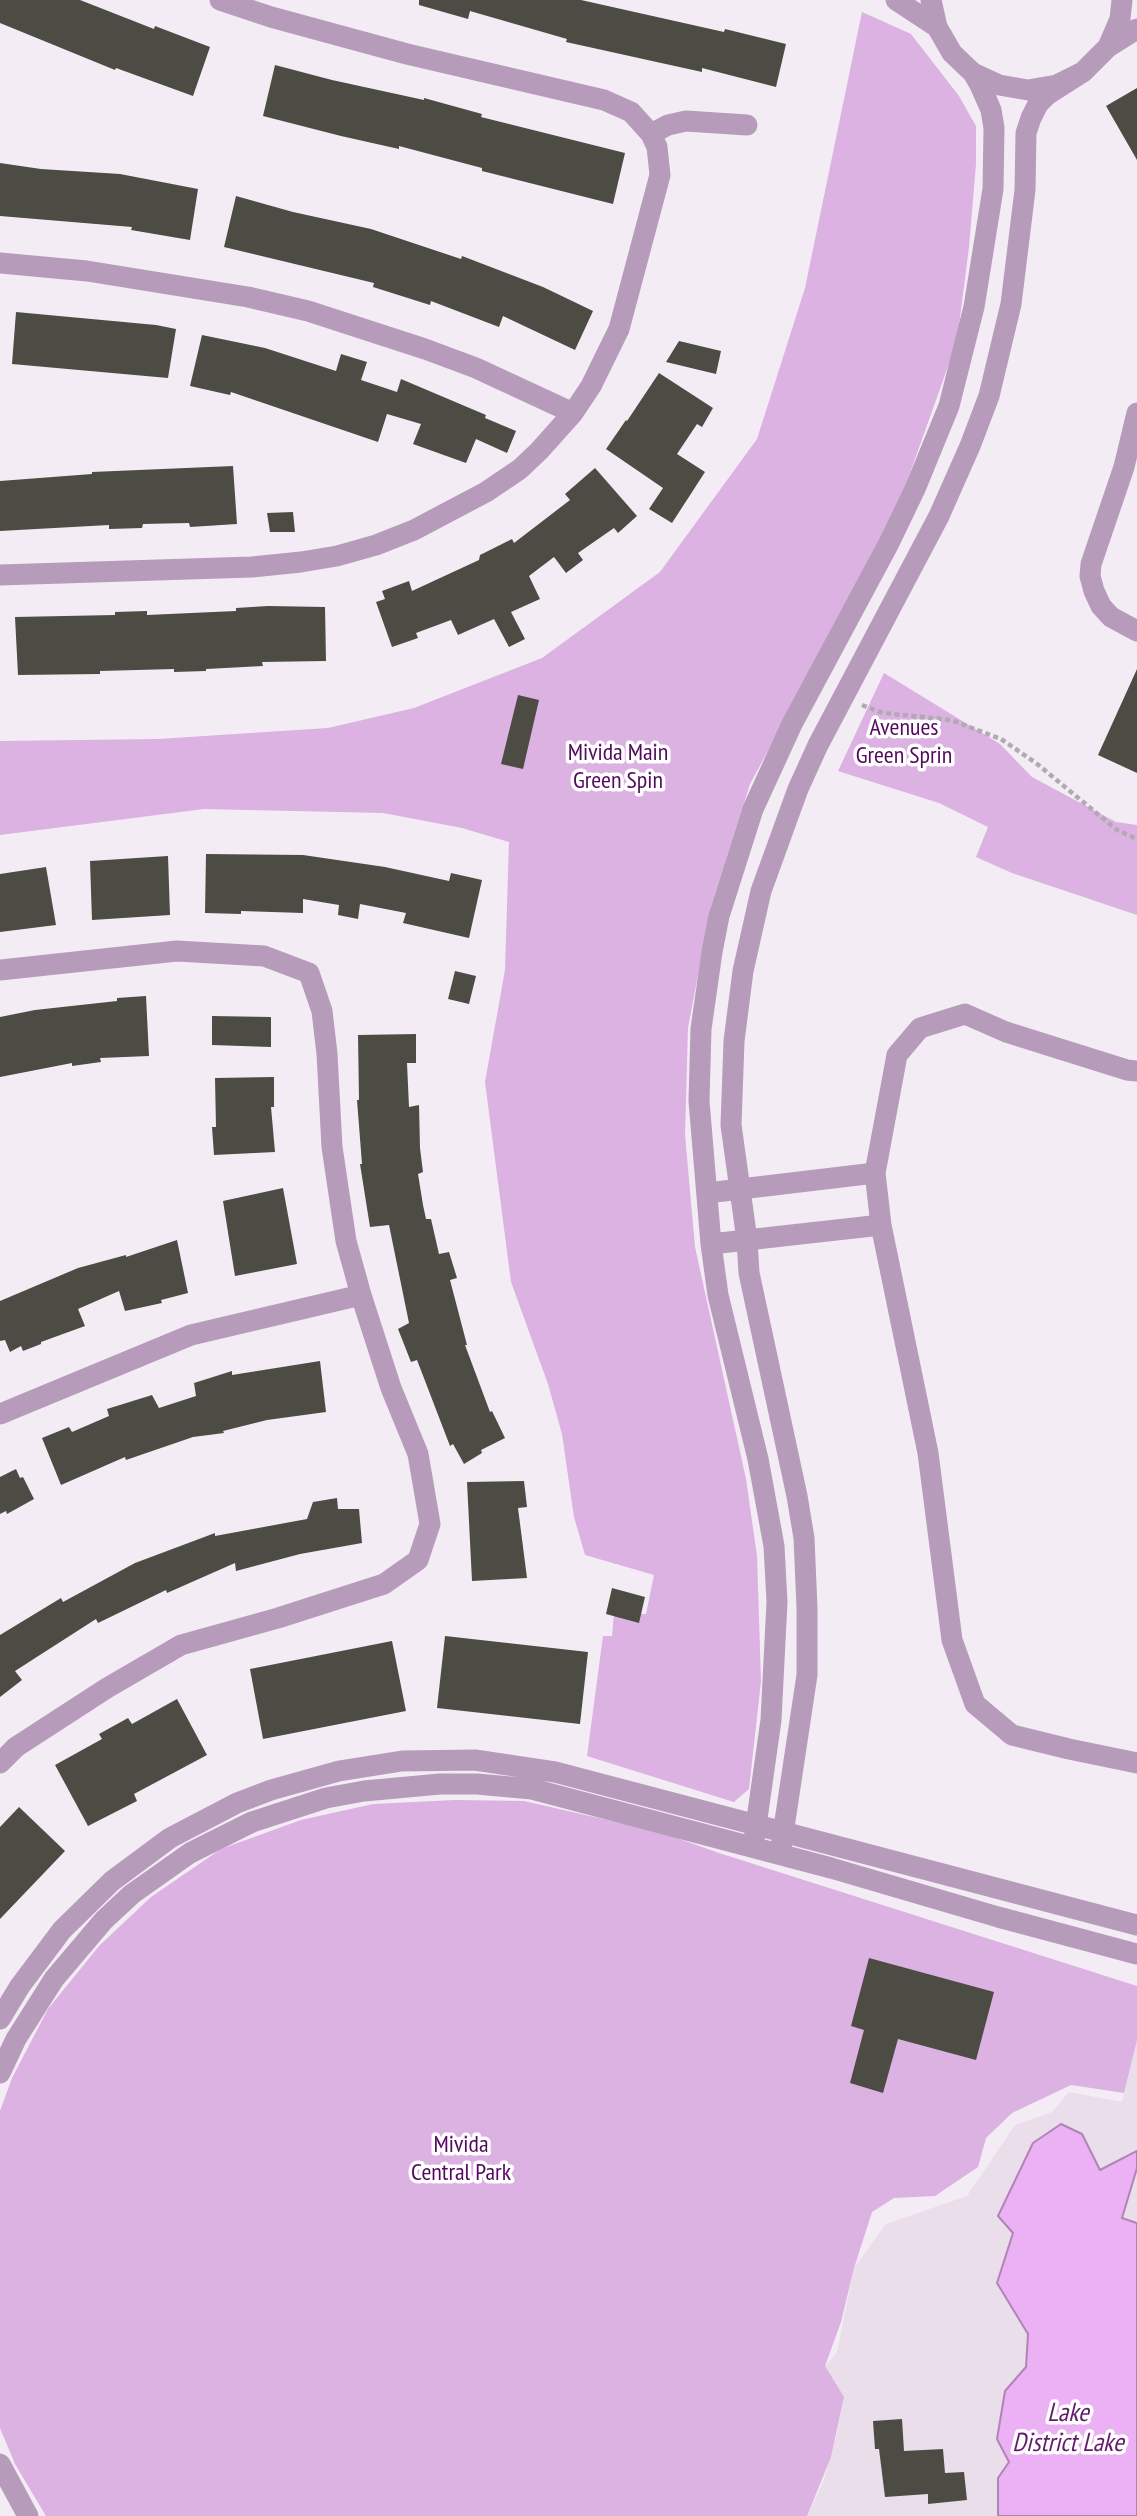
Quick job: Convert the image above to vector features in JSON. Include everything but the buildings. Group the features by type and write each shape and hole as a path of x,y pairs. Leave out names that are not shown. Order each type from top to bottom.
{"street":[{"path":"896,0 937,27"},
{"path":"931,0 937,27 952,53 973,73 999,85 1028,90 1057,85 1083,72"},
{"path":"1108,47 1120,19 1122,0"},
{"path":"0,575 253,567 337,556 414,530 486,492 520,469 539,452 573,413 606,358 628,298 660,175 658,154 651,134 631,112 618,104 407,54 274,9 229,1"},
{"path":"780,1854 807,1675 807,1608 804,1538 791,1462 749,1273 731,1125 732,1077 743,971 754,916 798,789 843,697 939,516 989,396 1011,304 1025,190 1026,133 1031,118 1038,104 1047,95 1083,72 1116,40 1137,29"},
{"path":"754,1847 771,1720 775,1662 777,1602 774,1546 758,1459 718,1295 699,1101 701,1029 712,952 736,860 770,769 915,489 949,406 974,307 985,244 995,157 995,128 991,110 973,73"},
{"path":"651,134 668,125 686,121 747,125"},
{"path":"0,263 87,271 248,297 308,311 463,363 573,413"},
{"path":"1137,413 1124,467 1093,555 1090,576 1094,591 1106,612 1137,631"},
{"path":"0,970 177,951 264,956 309,973 322,1010 332,1147 346,1241 360,1295 391,1388 418,1454 430,1524 418,1560 384,1584 181,1645 107,1688 16,1747 0,1763"},
{"path":"1137,1071 1006,1032 965,1014 920,1028 897,1055 875,1173 881,1225 928,1453 952,1640 975,1704 1012,1735 1137,1763"},
{"path":"706,1193 875,1173"},
{"path":"711,1244 881,1225"},
{"path":"3,1405 191,1335 360,1295"},
{"path":"0,2019 26,1977 62,1930 94,1897 139,1859 181,1832 237,1803 271,1790 370,1765 434,1759 515,1764 555,1772 1137,1925"},
{"path":"0,2073 22,2030 54,1979 104,1920 132,1894 190,1853 220,1836 288,1809 364,1791 440,1784 505,1785 532,1789 780,1854 1137,1954"},
{"path":"0,2464 27,2516"}],"path":[{"path":"843,697 883,713 951,720 1001,739 1036,763 1117,830 1137,839"}],"shaded area":[{"path":"1137,2040 1137,2516 807,2516 823,2482 837,2434 844,2397 834,2389 825,2366 837,2352 854,2268 886,2224 967,2196 1015,2125 1052,2112 1069,2092 1122,2102"}],"green space":[{"name":"Mivida Main Green Spin","path":"862,12 911,34 959,96 976,126 976,164 957,341 894,518 750,784 711,906 688,1028 685,1135 695,1247 746,1479 757,1556 761,1681 749,1789 734,1802 587,1756 603,1636 612,1636 614,1613 646,1614 654,1575 585,1555 574,1517 562,1434 548,1384 511,1282 485,1082 505,970 509,842 462,828 383,813 204,809 0,835 0,741 158,739 328,728 414,708 542,658 660,572 757,439 805,288"},
{"name":"Avenues Green Sprin","path":"884,673 1000,744 1032,777 1116,822 1137,825 1137,915 1012,873 976,857 988,827 939,803 838,771"},
{"name":"Mivida Central Park","path":"455,1800 524,1801 660,1832 1137,1986 1137,2040 1124,2093 1071,2085 1012,2113 986,2138 978,2167 935,2196 894,2198 872,2212 854,2268 841,2322 825,2366 844,2397 831,2457 807,2516 46,2516 15,2464 0,2428 0,2111 12,2078 48,2009 99,1946 151,1897 221,1849 301,1820 373,1804"}],"water":[{"name":"Lake District Lake","path":"1061,2124 1082,2134 1100,2170 1137,2151 1137,2168 1122,2218 1137,2223 1137,2516 998,2516 998,2478 1009,2462 997,2439 1005,2391 1026,2367 1028,2334 997,2283 1013,2233 998,2216 1033,2143"}]}
